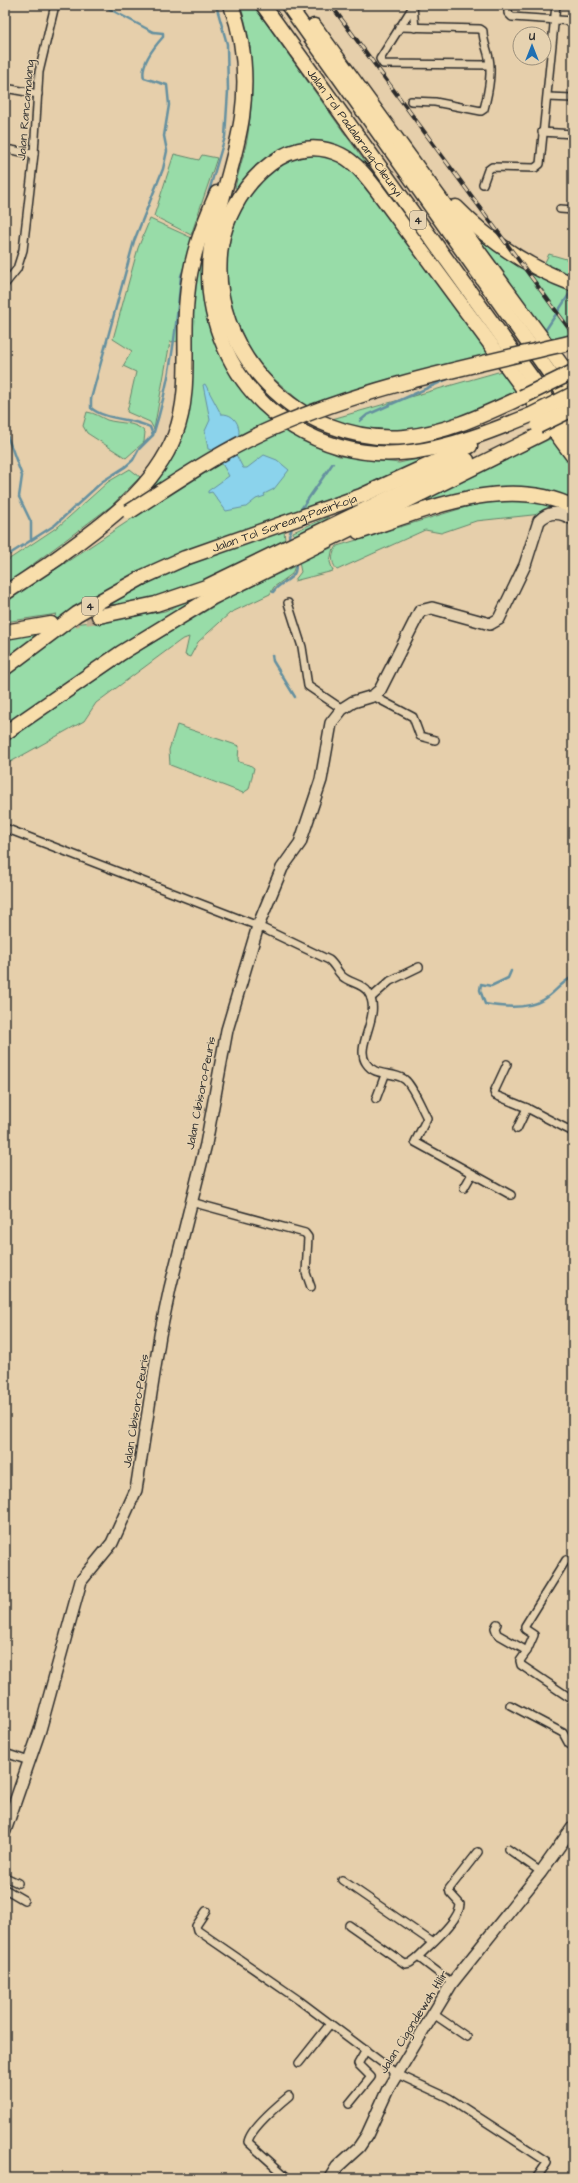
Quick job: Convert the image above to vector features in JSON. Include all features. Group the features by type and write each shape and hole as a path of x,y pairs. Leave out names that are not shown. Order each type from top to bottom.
{"highway":[{"path":"231,5 238,30 244,65 244,100 238,137 212,241 209,271 210,294 217,329 228,355 247,387 264,405 288,424 315,438 346,449 387,454 414,453 441,448 483,434 536,422 573,409"},
{"name":"Jalan Tol Padalarang–Cileunyi","path":"263,5 573,435"},
{"name":"Jalan Tol Padalarang–Cileunyi","path":"288,5 573,406"},
{"path":"297,5 402,144 573,381"},
{"path":"124,510 156,468 169,448 178,425 185,389 187,291 192,260 238,137"},
{"path":"402,144 453,204 486,235 508,252 533,267 573,284"},
{"path":"573,372 522,397 448,428 416,435 391,437 361,435 333,427 308,415 285,400 266,383 246,358 235,339 222,298 220,274 222,237 233,206 245,188 258,174 272,162 296,151 324,150 347,159 376,189 573,456"},
{"path":"5,593 124,510 271,428 310,412 383,389 573,342"},
{"name":"Jalan Tol Soreang–Pasirkoja","path":"5,668 51,632 100,599 143,577 185,558 330,508 536,422 550,406 573,394"},
{"path":"99,616 208,592 278,564 536,422 573,419"},
{"path":"5,733 121,654 208,592 320,540 492,494 537,494 573,507"},
{"path":"5,632 51,624"}],"street":[{"name":"Jalan Rancamalang","path":"5,284 21,260 34,154 42,54 55,5"},
{"path":"413,5 380,59 383,64 489,65"},
{"path":"413,5 415,28"},
{"path":"508,5 508,13 512,17 573,21"},
{"path":"483,184 488,170 492,167 538,167 548,96 556,5"},
{"path":"399,27 480,29 483,31 483,42 489,65 487,96 484,109 481,111 435,102 411,101"},
{"path":"5,88 38,94"},
{"path":"548,96 573,98"},
{"path":"542,132 573,134"},
{"path":"5,149 34,154"},
{"path":"560,209 573,210"},
{"name":"Jalan Cibisoro-Peuris","path":"5,1832 8,1811 40,1730 81,1581 112,1543 136,1490 160,1335 206,1144 227,1030 258,926 282,868 300,843 321,780 331,723 342,709 354,702 372,696 385,682 415,617 420,611 432,608 490,624 495,623 499,619 525,565 539,521 544,515 551,513 559,513 573,519"},
{"path":"288,603 302,647 308,686 342,709"},
{"path":"372,696 413,717 420,736 435,740"},
{"path":"5,828 258,926 313,950 329,960 335,965 342,976 361,986 367,991 371,998 372,1020 365,1040 363,1055 365,1062 373,1070 385,1075 397,1076 407,1081 427,1118 415,1142 511,1195"},
{"path":"371,998 390,981 420,967"},
{"path":"507,1064 494,1094 496,1097 527,1108 573,1132"},
{"path":"376,1099 385,1075"},
{"path":"517,1129 527,1108"},
{"path":"464,1188 472,1174"},
{"path":"191,1202 305,1233 308,1237 306,1273 311,1287"},
{"path":"566,1560 525,1626 525,1629 534,1635 527,1651 520,1661 521,1665 573,1700"},
{"path":"497,1624 495,1628 497,1634 527,1651"},
{"path":"510,1705 563,1733 569,1744 573,1746"},
{"path":"5,1753 29,1761"},
{"name":"Jalan Cigondewah Hilir","path":"330,2178 367,2135 397,2074 452,1983 541,1872 573,1826"},
{"path":"508,1849 541,1872"},
{"path":"349,1926 405,1964 410,1963 418,1957 453,1921 460,1908 459,1901 450,1893 449,1889 478,1852"},
{"path":"5,1877 18,1883"},
{"path":"342,1880 432,1942"},
{"path":"5,1889 24,1900"},
{"path":"206,1911 196,1926 197,1930 330,2024 397,2074 449,2098 546,2161 547,2163 537,2177"},
{"path":"418,1957 452,1983"},
{"path":"432,2014 467,2038"},
{"path":"298,2063 330,2024"},
{"path":"349,2104 371,2077 358,2064 366,2050"},
{"path":"288,2178 248,2142 262,2122 289,2096"}],"green space":[{"path":"240,5 253,5 370,169 345,150 271,157 245,179 238,188 235,188 247,140 252,90 251,55 245,21"},
{"path":"319,153 343,163 354,171 495,353 309,409 257,364 236,321 225,279 226,243 249,188 279,164 300,156"},
{"path":"174,154 199,160 202,155 217,158 191,235 154,216"},
{"path":"150,219 192,238 182,289 179,341 170,342 154,429 150,422 127,412 136,372 123,366 132,351 113,339 138,248"},
{"path":"472,233 496,252 531,273 573,290 573,338 552,343"},
{"path":"549,254 573,261 573,276 544,264"},
{"path":"202,256 206,256 203,287 205,306 216,343 237,382 265,415 290,434 339,456 399,463 427,457 430,460 320,507 181,554 5,661 5,635 44,626 57,614 5,622 5,603 133,518 129,508 163,472 179,442 190,406 193,363 193,289"},
{"path":"505,370 519,390 474,412 451,420 428,426 381,430 357,426 332,419"},
{"path":"87,412 107,420 132,424 141,428 145,432 144,442 126,458 87,433 83,426"},
{"path":"554,437 573,464 573,502 552,492 529,487 504,487 454,497 384,519"},
{"path":"130,469 140,477 111,506 5,585 5,562 59,526 108,482"},
{"path":"496,498 522,498 570,511 476,521 441,533 425,530 337,570 333,564 333,555 337,546"},
{"path":"328,517 330,520 312,529 320,553 333,547 330,562 333,571 294,581 301,572 293,532"},
{"path":"284,531 285,540 247,561 199,584 174,594 150,601 127,605 108,604 108,602 198,561"},
{"path":"295,566 292,574 274,587 270,594 230,613 198,642 190,657 185,655 189,637 181,640 96,703 84,721 5,765 5,742 131,656 226,599"},
{"path":"206,593 206,595 108,653 5,724 5,675 73,624 111,620 165,611"},
{"path":"177,725 239,746 239,762 250,765 254,768 249,789 243,793 170,765 169,750"}],"water":[{"path":"205,384 221,414 232,417 236,421 239,431 236,442 232,447 243,468 247,468 264,455 277,460 289,470 274,489 264,494 265,496 256,499 246,507 226,511 212,492 208,493 208,491 229,476 215,451 208,449 205,431 210,420 203,385"}],"waterway":[{"path":"5,557 55,525 103,481 133,460 139,449 153,435 150,427 104,415 91,408 91,399 134,241 163,169 167,151 164,136 169,105 167,85 144,78 143,73 146,62 152,51 163,37 163,33 153,32 102,5"},
{"path":"207,198 225,137 228,91 227,44 216,5"},
{"path":"153,435 168,376 177,317 181,276 185,266"},
{"path":"545,331 570,293"},
{"path":"360,421 367,415 452,377"},
{"path":"5,430 22,476 19,497 31,522 31,539"},
{"path":"299,512 333,463"},
{"path":"290,540 289,535 293,526"},
{"path":"273,592 281,584 293,576 296,567 295,560"},
{"path":"272,655 273,661 295,697"},
{"path":"511,971 508,978 491,986 481,984 480,990 485,1004 499,1006 523,1006 537,1003 573,977"}],"tunnel":[{"path":"65,621 99,616"}],"railway":[{"path":"331,5 573,334"}]}
